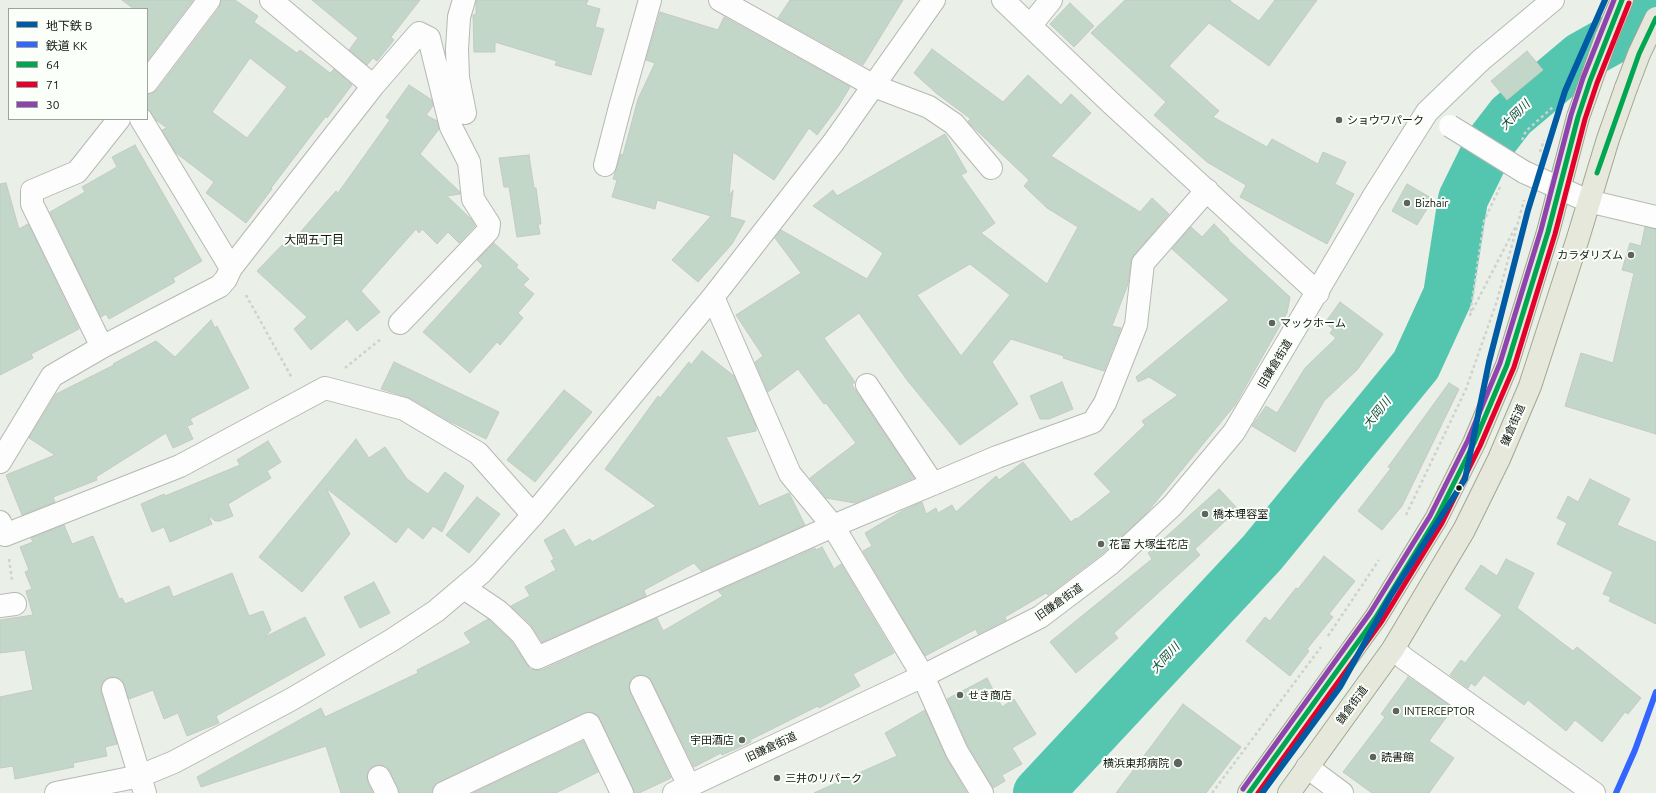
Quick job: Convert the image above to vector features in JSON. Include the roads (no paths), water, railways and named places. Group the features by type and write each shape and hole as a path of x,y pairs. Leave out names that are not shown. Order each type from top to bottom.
{"main road":[{"path":"1249,793 1376,617 1436,520 1474,443 1507,365 1560,189 1578,117 1606,38 1622,0"},
{"name":"鎌倉街道","path":"1289,793 1393,649 1464,530 1513,428 1530,386 1578,238 1588,201 1626,88 1639,54 1656,18"}],"street":[{"path":"148,81 209,0"},
{"path":"271,0 373,86"},
{"path":"464,0 460,17 457,50 458,78 465,113"},
{"path":"605,165 650,0"},
{"path":"720,0 874,86 929,107 954,124 991,168"},
{"path":"56,793 142,784 174,762 292,699 399,636 436,611 482,572 533,515 713,297 834,143 934,0"},
{"path":"1003,0 1318,293"},
{"path":"1030,26 1051,0"},
{"name":"旧鎌倉街道","path":"681,789 923,676 1040,617 1110,564 1172,506 1234,432 1318,293 1372,199 1427,112 1481,60 1553,0"},
{"path":"0,462 52,376 102,347 220,286 231,268 373,86 419,33 429,38 451,127 469,162 473,199 489,224 488,231 400,323"},
{"path":"1427,112 1528,174 1560,189 1588,201 1656,218"},
{"path":"102,347 32,204 32,191 77,172 118,120"},
{"path":"142,120 231,268"},
{"path":"464,588 498,611 522,634 537,658 833,526 997,457 1093,422 1105,402 1136,325 1143,263 1207,190"},
{"path":"713,297 790,474 833,526 923,676 957,752 982,793"},
{"path":"867,385 933,484"},
{"path":"3,528 180,466 325,388 404,409 478,453 533,515"},
{"path":"1393,649 1592,792"},
{"path":"641,687 681,789"},
{"path":"113,689 142,784"},
{"path":"444,793 589,724 622,793"},
{"path":"1307,767 1342,793"}],"waterway":[{"name":"大岡川","path":"1038,793 1262,553 1416,365 1448,295 1463,199 1491,142 1511,116 1581,57 1656,15"}],"metro line":[{"name":"B","path":"1262,793 1340,687 1390,597 1465,479 1489,362 1528,210 1565,91 1605,0"}],"rail line":[{"name":"KK","path":"1616,793 1635,750 1656,692"}],"place":[{"name":"ショウワパーク","path":"1339,120"},
{"name":"Bizhair","path":"1407,203"},
{"name":"カラダリズム","path":"1631,255"},
{"name":"マックホーム","path":"1272,323"},
{"name":"橋本理容室","path":"1205,514"},
{"name":"花富 大塚生花店","path":"1101,544"},
{"name":"せき商店","path":"960,695"},
{"name":"INTERCEPTOR","path":"1396,711"},
{"name":"宇田酒店","path":"742,740"},
{"name":"読書館","path":"1373,757"},
{"name":"横浜東邦病院","path":"1178,763"},
{"name":"三井のリパーク","path":"777,778"}],"district":[{"name":"大岡五丁目","path":"314,240"}]}
